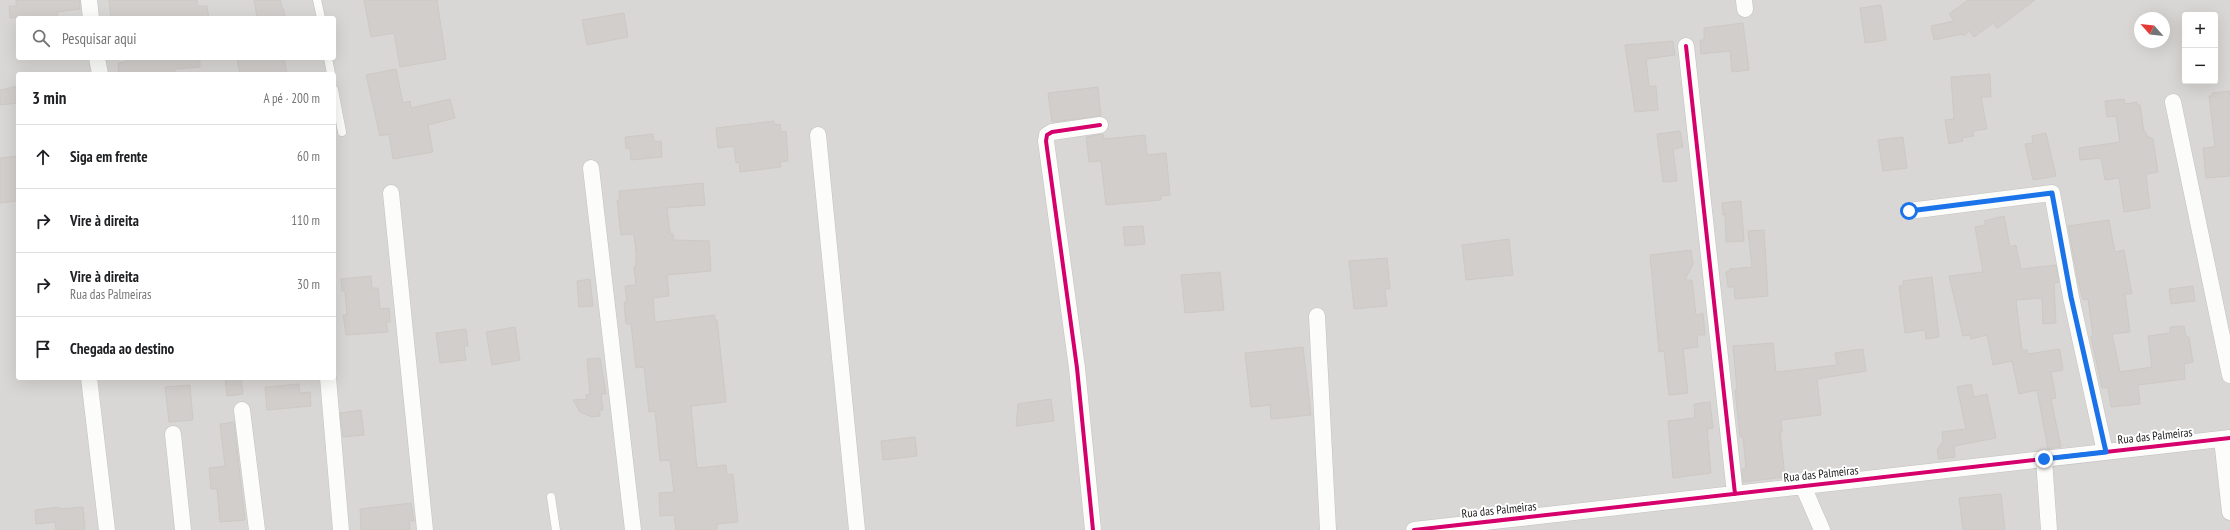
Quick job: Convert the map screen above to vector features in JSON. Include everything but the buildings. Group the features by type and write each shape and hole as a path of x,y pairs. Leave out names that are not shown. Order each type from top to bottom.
{"street":[{"path":"89,0 91,16"},
{"path":"1686,46 1735,494"},
{"path":"97,60 100,72"},
{"path":"2173,102 2230,375"},
{"path":"1093,530 1077,368 1046,140 1048,135 1052,132 1100,125"},
{"path":"818,135 857,530"},
{"path":"592,168 632,530"},
{"path":"391,193 425,530"},
{"path":"1909,211 2052,193 2071,297 2106,452"},
{"path":"1317,316 1328,530"},
{"path":"89,380 107,530"},
{"path":"328,380 341,530"},
{"path":"242,410 257,530"},
{"path":"173,434 184,530"},
{"path":"2226,438 2230,512"},
{"name":"Rua das Palmeiras","path":"1414,530 2226,438"},
{"path":"2044,459 2050,530"},
{"path":"1803,486 1822,530"}],"lane":[{"path":"317,0 321,16"},
{"path":"328,60 331,72"},
{"path":"336,100 342,132"},
{"path":"551,497 556,530"}],"shaded area":[{"path":"0,0 2230,0 2230,530 0,530"}],"cycle path":[{"path":"1686,46 1735,494"},
{"path":"1093,530 1077,368 1046,141 1047,135 1052,132 1100,125"},
{"path":"1414,530 2230,438"}],"route":[{"path":"1909,211 2052,193 2071,297 2106,452 2044,459"}]}
